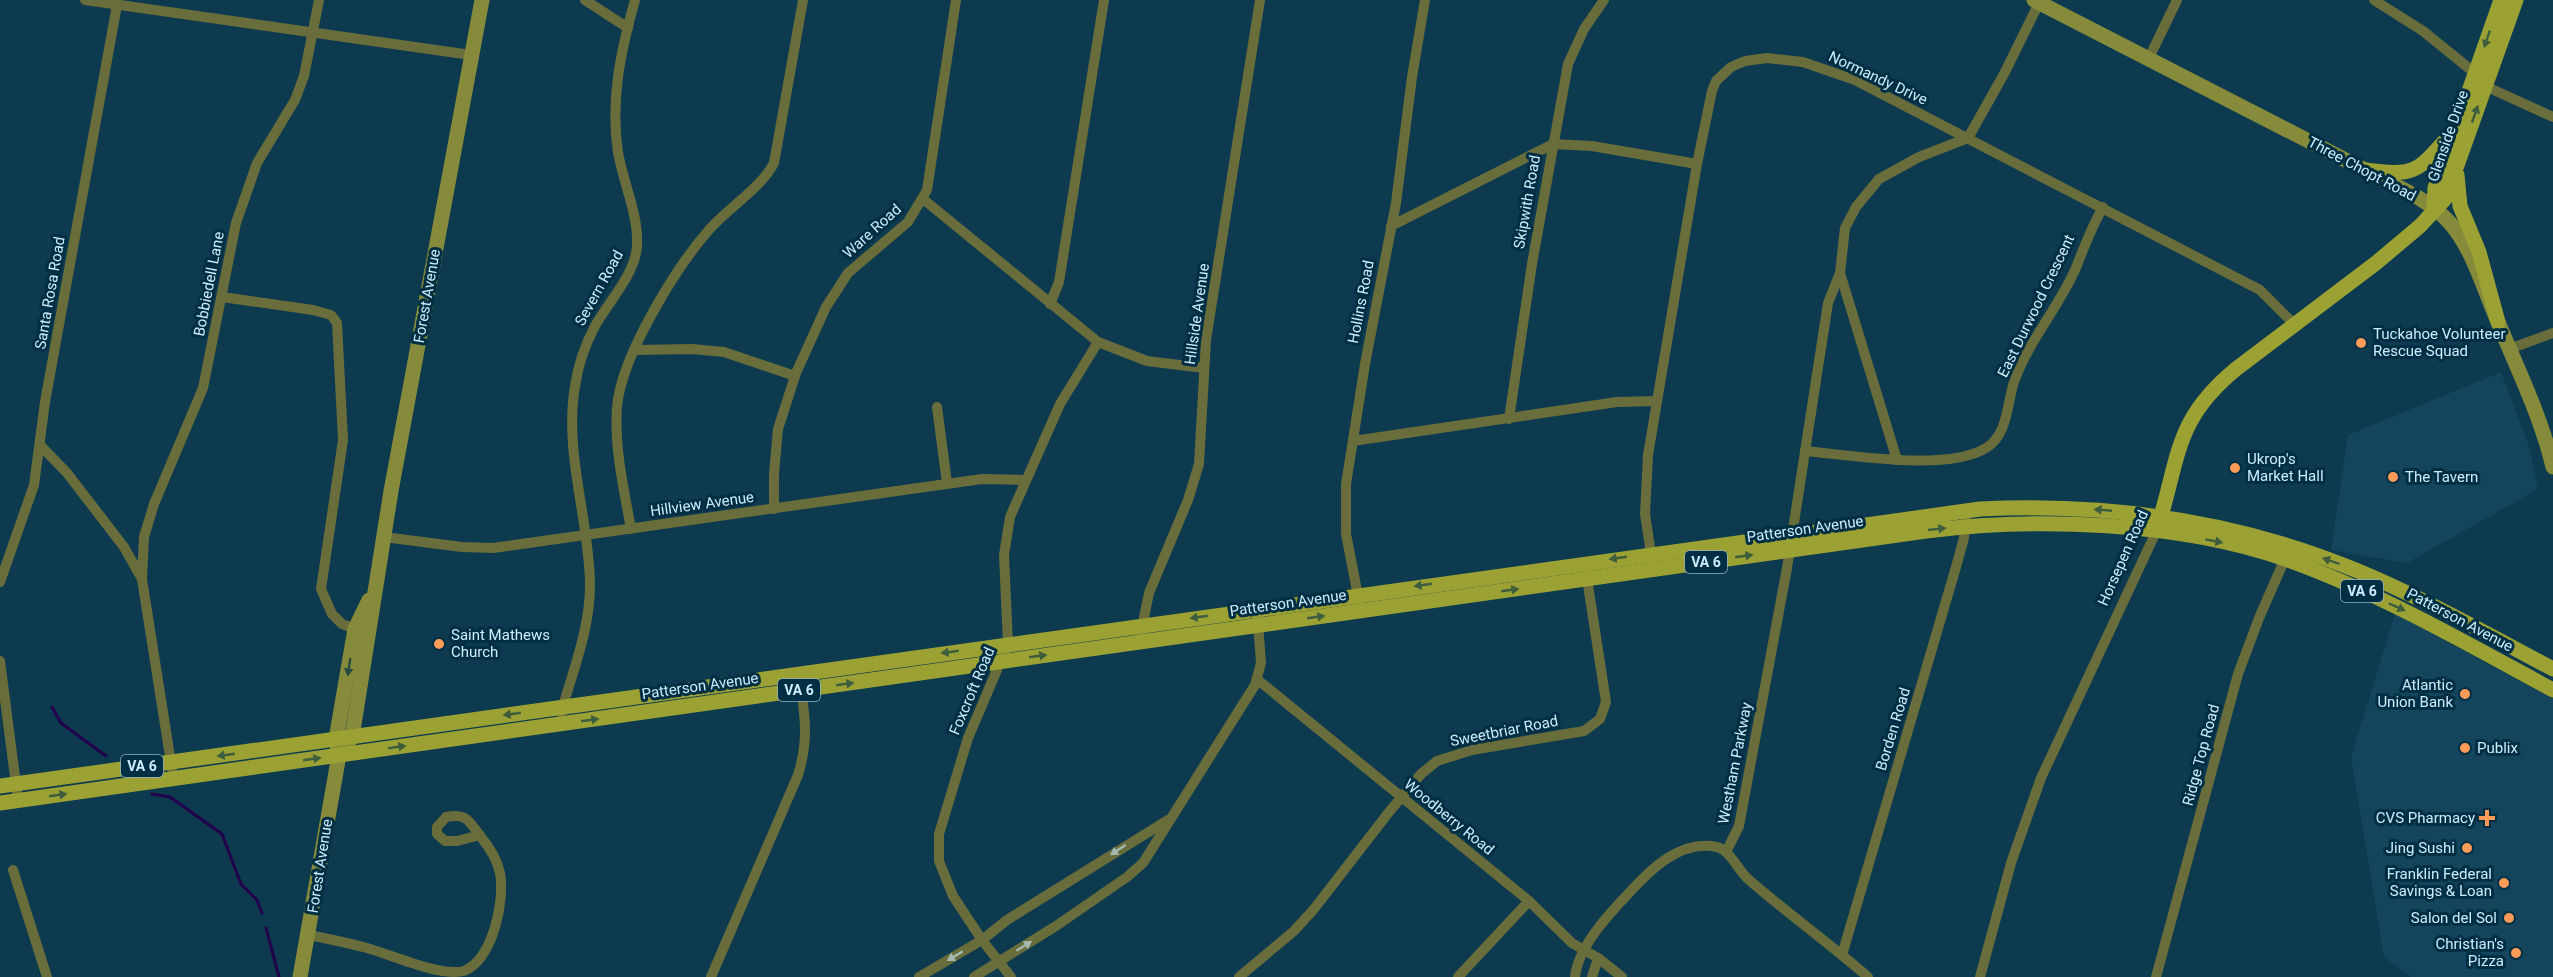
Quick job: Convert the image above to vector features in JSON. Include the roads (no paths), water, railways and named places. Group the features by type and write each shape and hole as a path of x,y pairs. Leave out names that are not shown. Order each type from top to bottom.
{"main road":[{"name":"Forest Avenue","path":"300,977 339,755 369,635 373,592 482,0"},
{"name":"Glenside Drive","path":"2434,209 2445,199 2456,169 2500,0"},
{"name":"Glenside Drive","path":"2434,209 2435,188 2456,129 2516,0"},
{"name":"Three Chopt Road","path":"2037,2 2365,170 2434,209 2450,222 2459,236 2498,322 2547,443 2553,467"},
{"path":"2365,170 2395,174 2413,171 2421,167 2456,129"},
{"path":"2456,169 2460,206 2479,252 2498,322"},
{"name":"Horsepen Road","path":"2156,532 2179,444 2194,413 2225,379 2411,234 2434,209"},
{"name":"Patterson Avenue","path":"0,786 1966,510 2064,508 2161,517 2210,525 2391,586 2553,669"},
{"name":"Patterson Avenue","path":"0,803 1965,526 2044,524 2156,532 2288,553 2404,610 2553,690"},
{"name":"Forest Avenue","path":"344,738 355,629 373,592"}],"street":[{"path":"85,0 471,55"},
{"name":"Bobbiedell Lane","path":"142,579 144,537 154,504 203,388 236,223 247,186 267,145 296,100 304,76 319,0"},
{"path":"585,0 628,27"},
{"name":"Severn Road","path":"558,724 587,620 590,581 571,421 576,376 587,342 628,272 637,244 615,130 615,94 635,0"},
{"path":"631,529 616,417 621,380 668,290 700,241 722,216 771,170 779,138 803,0"},
{"name":"Ware Road","path":"774,509 775,450 795,376 836,289 857,264 908,222 923,199 932,167 956,0"},
{"path":"1050,304 1059,282 1104,0"},
{"name":"Hillside Avenue","path":"1140,641 1149,593 1194,485 1202,441 1204,368 1260,0"},
{"name":"Hollins Road","path":"1361,610 1346,534 1344,504 1391,226 1425,0"},
{"name":"Skipwith Road","path":"1509,419 1510,396 1568,64 1584,29 1604,0"},
{"path":"2148,60 2177,0"},
{"path":"2374,0 2423,32 2480,80 2553,117"},
{"path":"1897,460 1840,273 1845,228 1856,207 1872,185 1889,171 1968,138 2004,74 2037,2"},
{"name":"Santa Rosa Road","path":"0,582 34,485 45,402 117,5"},
{"name":"Normandy Drive","path":"1654,570 1650,554 1644,489 1696,164 1716,81 1738,63 1767,58 1803,62 1855,80 2260,290 2294,324"},
{"path":"1391,226 1553,144 1592,146 1696,164"},
{"path":"923,199 1098,342 1147,361 1204,368"},
{"name":"East Durwood Crescent","path":"1805,451 1897,460 1952,458 1986,448 1992,443 2003,425 2016,376 2074,270 2103,207"},
{"name":"Westham Parkway","path":"1726,852 1739,826 1789,550 1828,303 1840,273"},
{"path":"222,297 313,310 331,315 339,329 343,440 321,589 332,614 342,624 369,635"},
{"path":"2509,349 2553,333"},
{"name":"Foxcroft Road","path":"1011,977 982,940 943,876 938,853 942,820 968,738 1008,644 1004,555 1010,517 1024,480 1060,404 1098,342"},
{"path":"636,350 692,349 724,352 795,376"},
{"path":"1353,441 1617,402 1657,401"},
{"path":"937,406 947,483"},
{"path":"40,445 67,473 117,538 142,579 173,778"},
{"name":"Hillview Avenue","path":"384,537 473,548 523,545 947,483 982,479 1024,480"},
{"name":"Borden Road","path":"1842,955 1936,640 1964,538 1966,510"},
{"name":"Horsepen Road","path":"1980,977 2011,863 2041,778 2156,532"},
{"name":"Ridge Top Road","path":"2156,977 2238,674 2288,553"},
{"name":"Sweetbriar Road","path":"1239,977 1294,931 1421,774 1437,761 1452,755 1584,731 1600,719 1606,702 1585,563"},
{"path":"974,977 1056,926 1138,868 1154,848 1168,820 1198,780 1258,680 1261,663 1257,609"},
{"path":"0,661 18,800"},
{"path":"711,977 798,775 807,733 799,673"},
{"name":"Woodberry Road","path":"1258,680 1529,902 1572,943 1598,958 1622,977"},
{"path":"919,977 982,940 1016,915 1168,820"},
{"path":"309,935 369,948 436,970 456,973 473,966 489,946 501,882 496,860 480,835"},
{"path":"1575,977 1576,965 1584,950 1621,900 1655,866 1681,851 1695,847 1719,847 1726,852 1747,878 1868,977"},
{"path":"13,870 47,977"},
{"path":"1458,977 1529,902"},
{"path":"1592,977 1598,958"}],"waterway":[{"path":"52,707 61,723 106,756"},
{"path":"152,794 170,797 222,834 241,884 257,900 262,913"},
{"path":"266,928 279,977"}],"place":[{"name":"Tuckahoe Volunteer Rescue Squad","path":"2361,343"},
{"name":"Ukrop's Market Hall","path":"2235,468"},
{"name":"The Tavern","path":"2393,477"},
{"name":"Saint Mathews Church","path":"439,644"},
{"name":"Atlantic Union Bank","path":"2465,694"},
{"name":"Publix","path":"2465,748"},
{"name":"CVS Pharmacy","path":"2487,818"},
{"name":"Jing Sushi","path":"2467,848"},
{"name":"Franklin Federal Savings & Loan","path":"2504,883"},
{"name":"Salon del Sol","path":"2509,918"},
{"name":"Christian's Pizza","path":"2516,953"}]}
